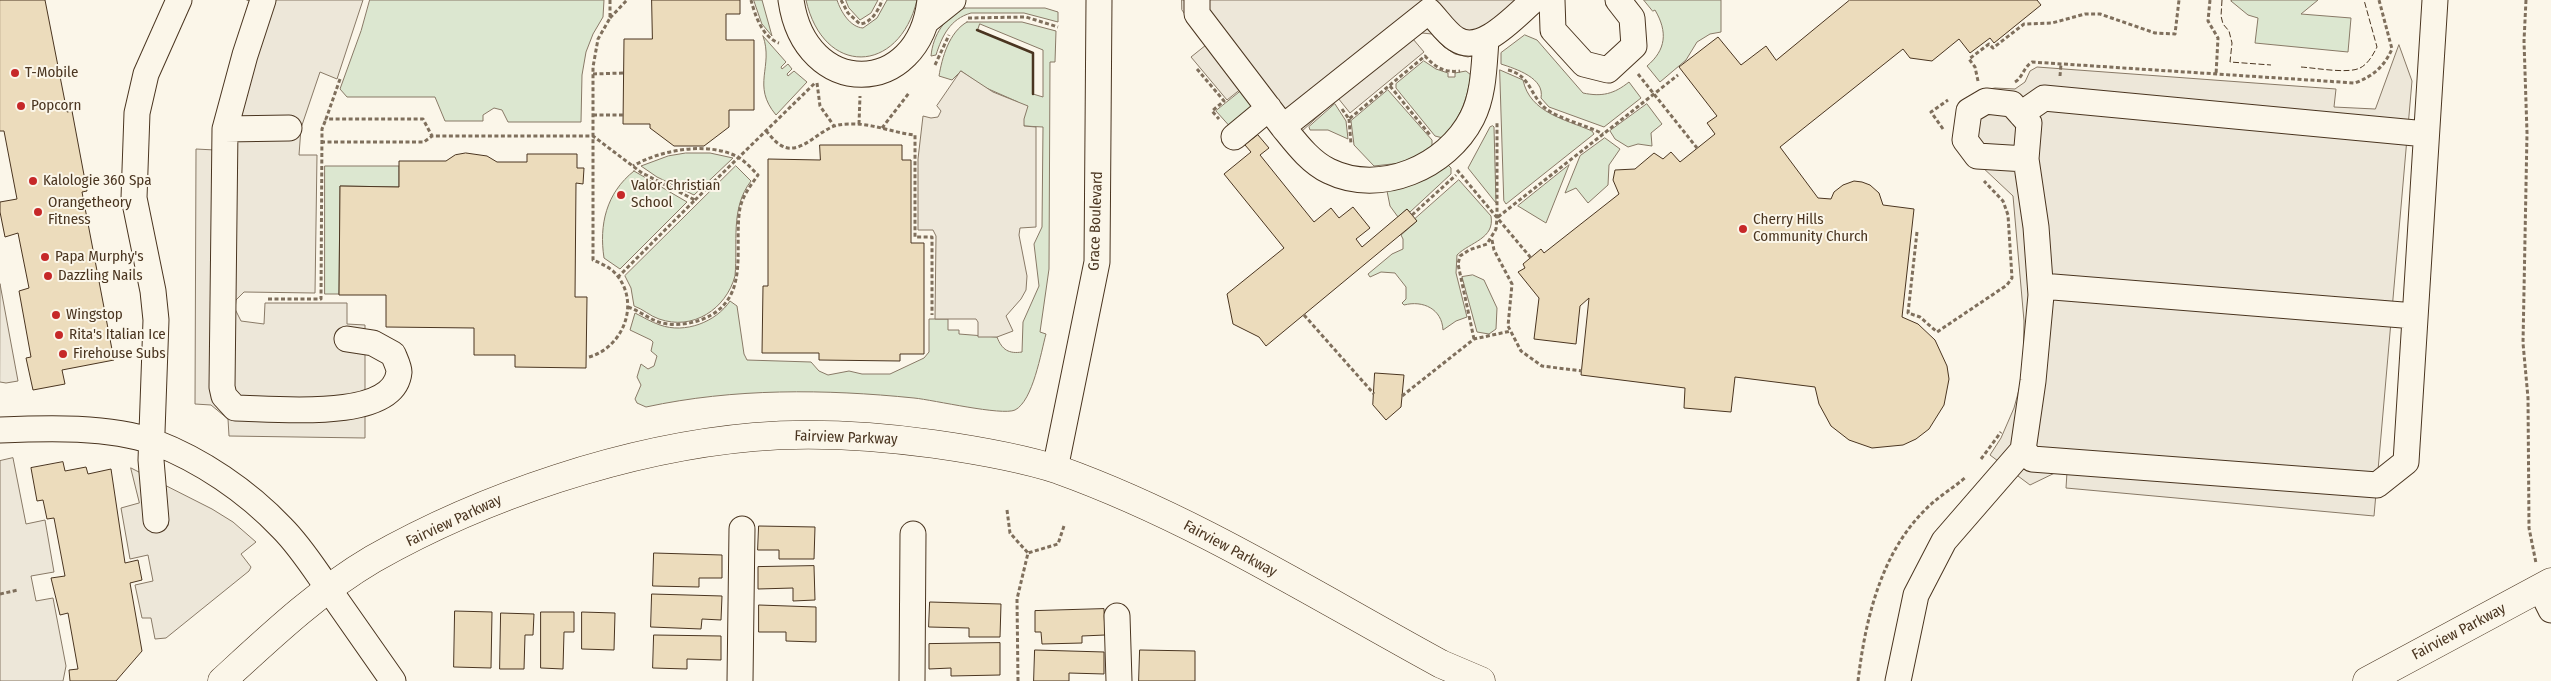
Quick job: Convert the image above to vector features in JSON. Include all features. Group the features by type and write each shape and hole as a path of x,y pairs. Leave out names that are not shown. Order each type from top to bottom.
{"main road":[{"name":"Fairview Parkway","path":"222,681 277,630 328,589 374,559 450,520 513,493 588,469 683,447 753,437 839,436 902,440 974,449 1055,469 1150,507 1219,542 1441,664 1481,681"},
{"name":"Fairview Parkway","path":"2367,681 2547,593"}],"street":[{"path":"156,520 152,492 156,320 153,291 134,198 136,113 146,74 179,0"},
{"path":"263,0 245,55 225,128 222,387 224,396 235,408 346,409 375,400 391,391 399,371 393,354 373,343 347,339"},
{"path":"791,0 805,42 818,58 834,69 851,74 865,75 879,73 895,65 922,34 929,10 959,9"},
{"name":"Grace Boulevard","path":"1055,469 1097,262 1099,0"},
{"path":"1197,0 1197,14 1306,155 1328,171 1348,178 1371,182 1416,171 1443,153 1464,133 1474,116 1481,90 1486,40"},
{"path":"1234,137 1276,117 1435,5 1456,40 1472,44 1486,40 1534,0"},
{"path":"1552,0 1553,30 1584,64 1608,70 1634,46 1632,18 1618,0"},
{"path":"2023,450 2032,459 2377,485 2406,462 2435,0"},
{"path":"2021,114 2044,98 2426,134"},
{"path":"1898,681 1916,595 1944,542 2023,450 2038,340 2041,286 2036,227 2026,159 2029,123 2012,104 1986,101 1969,111 1965,140 1977,156 2026,159"},
{"path":"225,128 289,128"},
{"path":"2041,286 2415,316"},
{"path":"0,430 59,428 122,435 153,442 212,472 239,489 282,528 393,681"},
{"path":"740,681 742,529"},
{"path":"912,681 913,534"},
{"path":"1117,616 1119,681"}],"path":[{"path":"610,0 610,18"},
{"path":"589,357 603,352 616,341 628,307 625,290 618,277 606,266 593,260 593,74 598,39 602,28 627,0"},
{"path":"751,0 758,21 765,33 774,41 784,45"},
{"path":"841,0 848,13 860,24 864,24 873,16 882,0"},
{"path":"1978,82 1975,66 1969,59 1989,44 1992,48 2024,24 2052,23 2085,14 2100,14 2155,33 2175,34 2179,0"},
{"path":"2210,0 2208,21 2218,38 2216,75"},
{"path":"2007,82 2013,83 2020,79 2026,66 2032,62 2355,83 2370,78 2387,60 2392,50 2379,0"},
{"path":"2526,0 2524,41 2527,133 2523,343 2528,398 2529,528 2547,593"},
{"path":"959,9 1017,16 1058,27"},
{"path":"935,65 954,26"},
{"path":"1349,119 1425,56 1438,68 1447,71 1463,70"},
{"path":"1197,69 1224,101 1212,111 1234,137"},
{"path":"1504,69 1522,76 1545,108 1603,134"},
{"path":"1634,69 1697,148"},
{"path":"593,74 623,73"},
{"path":"1497,218 1678,75"},
{"path":"268,299 320,299 322,129 340,79"},
{"path":"618,277 817,80 816,89 820,106 834,126"},
{"path":"1971,84 1985,81"},
{"path":"1390,86 1431,136"},
{"path":"882,128 909,93"},
{"path":"859,124 860,95"},
{"path":"1946,134 1931,112 1955,95"},
{"path":"1338,103 1349,119 1351,144"},
{"path":"593,115 623,115"},
{"path":"1497,117 1497,218 1492,239 1494,250 1512,284 1508,313 1511,331 1521,351 1542,366 1582,371"},
{"path":"326,120 423,119 432,136"},
{"path":"766,130 780,145 795,148 834,126 859,124 902,134 915,135 915,237 932,237 932,315"},
{"path":"321,142 424,142 432,136 593,136 657,182 695,200"},
{"path":"628,307 663,323 684,324 712,315 724,305 734,287 738,273 741,206 748,188 758,175 739,157 701,149 665,152 633,166"},
{"path":"1454,166 1531,258"},
{"path":"1917,232 1908,312 1920,317 1937,332 2007,285 2012,278 2008,215 2003,201 1981,177"},
{"path":"1474,339 1458,264 1460,256 1469,250 1487,244 1492,239"},
{"path":"1304,315 1374,394"},
{"path":"1402,396 1474,339 1511,331"},
{"path":"1975,467 2002,430"},
{"path":"1858,681 1870,615 1892,558 1923,512 1969,474"},
{"path":"1007,510 1010,533 1028,553"},
{"path":"1028,553 1058,544 1064,526"},
{"path":"1018,681 1017,599 1028,553"},
{"path":"0,594 18,590"}],"green space":[{"path":"370,0 604,0 603,17 593,34 586,52 582,75 581,122 508,122 502,110 494,108 483,115 483,121 445,121 435,97 347,97 340,89"},
{"path":"754,0 762,0 772,36 762,24"},
{"path":"806,0 837,0 850,22 863,28 877,18 887,0 917,0 908,25 894,42 878,53 861,57 844,54 828,43 815,25"},
{"path":"846,0 878,0 871,13 860,20 849,8"},
{"path":"1644,0 1721,0 1721,32 1710,34 1697,42 1686,60 1660,82 1647,66 1658,54 1661,47 1663,40 1662,26 1655,10 1653,11"},
{"path":"2318,0 2301,14 2351,18 2348,52 2255,43 2258,18 2248,15 2231,1"},
{"path":"965,8 1045,8 1058,12 1058,22 1024,13 971,13 952,24 944,35 936,55 931,56 934,41 941,27 958,11"},
{"path":"967,22 1022,22 1056,31 1055,62 1050,62 1049,269 1040,332 1046,334 1031,387 1021,405 1015,410 997,411 914,398 813,392 746,393 712,396 646,407 637,403 635,399 641,385 637,377 641,364 648,369 654,366 657,356 651,351 653,342 651,340 630,330 635,313 660,325 680,328 689,327 717,315 730,301 737,306 744,354 747,360 811,362 819,371 828,375 849,371 862,374 890,374 924,358 929,352 929,319 948,319 948,330 959,330 959,334 997,337 1006,350 1022,352 1023,322 1039,286 1034,244 1042,227 1043,127 1024,126 1018,102 984,87 961,71 952,80 939,76 947,46 961,26","holes":["980,24 1043,50 1043,97 1033,94 1033,53 978,30"]},
{"path":"1525,35 1537,40 1583,93 1608,94 1629,82 1641,98 1604,127 1549,107 1541,98 1539,85 1534,80 1528,75 1501,64 1501,53"},
{"path":"763,36 786,62 781,67 782,69 788,64 792,69 787,74 788,76 794,71 807,82 776,115 765,94 766,47"},
{"path":"1424,61 1436,69 1448,73 1448,77 1455,77 1455,73 1466,71 1471,75 1462,109 1454,124 1443,138 1435,136 1396,88 1396,84"},
{"path":"1500,70 1523,80 1533,100 1541,107 1560,118 1592,131 1594,134 1506,204 1504,201"},
{"path":"1388,90 1432,140 1432,148 1401,163 1374,166 1354,145 1351,121"},
{"path":"1241,91 1253,105 1233,130 1216,111"},
{"path":"1335,104 1346,121 1348,139 1328,130 1310,130 1309,127"},
{"path":"1647,104 1662,124 1651,133 1652,146 1638,144 1628,147 1615,139 1610,131"},
{"path":"1493,126 1496,203 1468,168 1490,127"},
{"path":"1605,138 1620,149 1609,165 1608,185 1588,203 1576,188 1565,193 1580,156"},
{"path":"686,153 710,153 733,158 694,195 657,177 641,166 668,156"},
{"path":"1446,163 1451,168 1451,174 1410,212 1407,209 1398,217 1390,206 1386,186"},
{"path":"1569,165 1546,223 1518,206"},
{"path":"325,166 399,166 399,187 340,186 339,294 325,294"},
{"path":"736,166 751,181 744,191 738,214 735,276 731,288 724,298 706,314 684,322 659,319 634,306 631,288 625,276"},
{"path":"634,171 687,202 620,269 604,258 604,222 611,199 624,180"},
{"path":"1459,180 1491,216 1491,224 1485,235 1457,255 1456,273 1467,317 1456,321 1443,330 1439,317 1430,308 1424,305 1404,305 1402,303 1406,299 1406,287 1395,273 1381,272 1370,277 1368,274 1392,254 1403,249 1401,235 1417,221 1415,219"},
{"path":"1473,275 1484,280 1497,308 1496,329 1489,334 1477,332 1462,277"}],"shaded area":[{"path":"247,0 363,0 337,79 320,72 301,128 299,155 317,155 315,293 244,292 236,300 235,309 241,321 264,324 265,303 347,303 347,324 365,325 365,438 229,436 228,419 211,405 195,404 196,149 215,150 255,3"},
{"path":"1182,0 1551,0 1491,49 1468,57 1455,54 1444,47 1432,34 1422,33 1413,39 1424,52 1350,113 1338,98 1288,144 1242,88 1227,100 1191,57 1206,45 1182,10"},
{"path":"2399,45 2412,81 2374,516 2066,488 2067,472 2063,469 2030,485 1990,455 2001,438 2014,408 2023,375 2024,321 2013,196 1980,165 1965,102 1978,91 1995,88 2015,89 2025,82 2030,71 2037,67 2336,89 2334,107 2375,109"},
{"path":"961,71 993,92 1028,106 1024,126 1036,127 1036,227 1020,228 1019,235 1027,276 1026,290 1021,299 1006,316 1013,331 997,337 978,337 978,322 976,319 935,319 936,236 933,230 918,230 918,159 923,116 938,117 941,111 937,106"},
{"path":"0,284 18,381 6,383 0,382"},
{"path":"13,458 26,524 45,520 54,572 31,576 36,601 53,598 66,666 63,681 0,681 0,461"},
{"path":"131,468 212,509 233,522 256,542 241,554 251,567 249,571 166,638 155,639 151,618 142,618 135,585 153,581 148,555 130,559 121,508 139,503"}],"building":[{"path":"0,0 45,0 67,112 72,111 87,191 82,192 114,360 62,370 65,384 33,390 26,358 31,357 19,291 29,288 18,233 5,237 0,212 0,202 17,199 4,131 0,131"},
{"path":"652,0 740,0 740,14 726,14 726,40 754,40 754,110 729,110 729,127 704,146 674,146 650,128 650,124 623,124 624,39 652,39"},
{"name":"Cherry Hills Community Church","path":"1850,0 2037,0 2041,5 1994,43 1990,38 1970,53 1959,39 1932,61 1910,58 1903,49 1780,147 1818,198 1831,199 1834,192 1843,185 1854,181 1870,185 1879,193 1883,205 1914,209 1902,317 1918,324 1935,340 1947,366 1949,379 1944,405 1929,429 1916,439 1903,445 1872,448 1849,440 1831,426 1819,404 1815,387 1735,377 1731,412 1684,408 1685,388 1581,375 1589,298 1580,306 1576,344 1534,339 1539,298 1518,272 1525,268 1523,264 1541,249 1544,253 1619,194 1613,180 1615,170 1635,169 1654,153 1663,159 1671,152 1680,162 1715,134 1707,123 1717,116 1679,67 1718,37 1741,65 1766,46 1776,60"},
{"path":"1258,135 1269,148 1260,155 1314,222 1331,208 1339,218 1353,207 1370,228 1356,239 1362,247 1407,209 1417,221 1266,346 1259,337 1233,324 1227,294 1284,248 1224,174 1251,152 1245,145"},
{"path":"820,145 902,145 902,160 911,160 911,243 924,243 924,354 900,354 900,361 819,360 819,353 762,353 763,286 768,286 768,159 820,160"},
{"path":"466,153 487,156 497,162 527,162 527,154 577,154 577,168 584,168 583,184 576,183 575,297 587,297 586,368 515,367 515,355 474,355 474,328 386,327 386,295 339,295 340,186 399,187 399,161 446,161 455,155"},
{"path":"1375,373 1404,375 1401,407 1386,420 1373,405"},
{"path":"63,462 65,471 86,467 88,474 111,469 125,563 138,560 142,580 130,583 142,651 116,681 70,681 69,670 78,669 68,613 60,615 51,578 65,576 54,518 47,519 43,500 37,501 31,468"},
{"path":"759,526 815,527 814,559 779,559 779,550 758,550"},
{"path":"654,553 722,555 722,578 699,578 699,587 653,586"},
{"path":"814,566 815,600 793,601 793,588 758,589 758,567"},
{"path":"652,594 722,596 721,620 702,619 701,629 651,627"},
{"path":"930,602 1001,604 1000,637 969,637 969,628 929,627"},
{"path":"759,605 816,607 816,642 786,641 786,632 759,632"},
{"path":"1104,609 1105,635 1082,636 1082,643 1042,644 1041,632 1035,632 1035,611"},
{"path":"455,611 492,612 491,668 454,667"},
{"path":"541,612 574,612 574,632 564,632 563,669 541,668"},
{"path":"582,612 615,613 614,650 582,649"},
{"path":"501,613 534,614 533,635 525,635 524,669 500,669"},
{"path":"654,635 721,636 721,660 687,659 687,669 653,668"},
{"path":"1000,643 1000,675 951,676 951,668 929,669 929,644"},
{"path":"1035,650 1104,652 1104,674 1069,673 1069,681 1034,681"},
{"path":"1140,650 1195,651 1195,681 1139,681"}],"fence":[{"path":"2222,0 2221,16 2223,24 2229,31 2232,43 2230,62 2271,65"},
{"path":"2301,67 2348,71 2360,68 2368,62 2377,47 2364,0"}],"wall":[{"path":"977,30 1033,53 1033,94"}],"place":[{"name":"T-Mobile","path":"15,73"},
{"name":"Popcorn","path":"21,106"},
{"name":"Kalologie 360 Spa","path":"33,181"},
{"name":"Valor Christian School","path":"621,195"},
{"name":"Orangetheory Fitness","path":"38,212"},
{"name":"Cherry Hills Community Church","path":"1743,229"},
{"name":"Papa Murphy's","path":"45,257"},
{"name":"Dazzling Nails","path":"48,276"},
{"name":"Wingstop","path":"56,315"},
{"name":"Rita's Italian Ice","path":"59,335"},
{"name":"Firehouse Subs","path":"63,354"}]}
